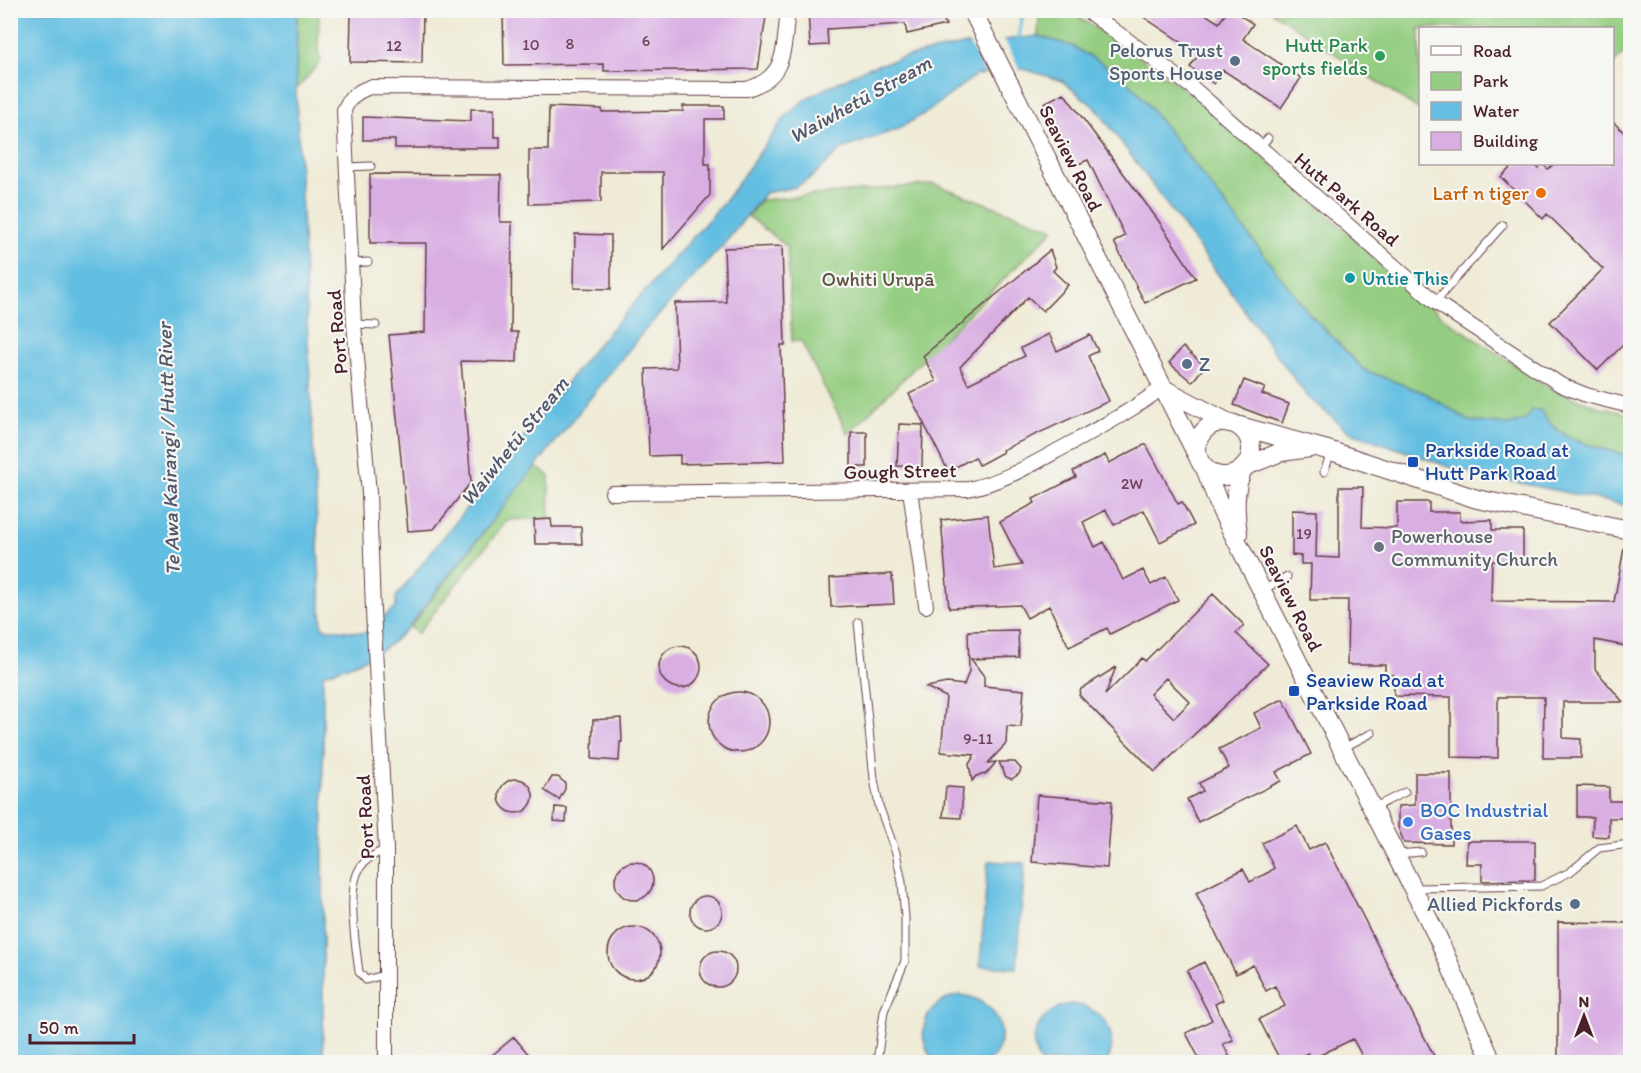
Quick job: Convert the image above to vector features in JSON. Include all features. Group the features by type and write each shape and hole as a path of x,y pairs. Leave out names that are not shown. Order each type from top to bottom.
{"main road":[{"name":"Seaview Road","path":"972,10 1201,462 1221,510 1413,888 1461,989 1492,1062"},
{"path":"1163,388 1243,430 1251,446 1245,467"},
{"path":"1325,449 1281,452 1245,467 1236,474 1223,476 1201,462 1198,440 1202,433 1215,424 1233,424 1325,449 1477,499 1630,530"},
{"name":"Seaview Road","path":"1238,542 1236,497 1240,475 1245,467"}],"street":[{"name":"Port Road","path":"386,1062 386,849 369,493 354,324 344,110 349,99 357,92 370,87 747,89 765,84 774,75 781,60 788,10"},
{"name":"Hutt Park Road","path":"1086,10 1264,143 1435,302 1561,385 1586,395 1630,406"},
{"name":"Gough Street","path":"612,493 968,489 992,484 1134,409 1163,388"},
{"path":"910,490 926,606"}],"lane":[{"path":"345,167 371,166"},
{"path":"1435,302 1503,225"},
{"path":"351,263 368,262"},
{"path":"354,324 376,325"},
{"path":"1324,472 1325,449"},
{"path":"1262,590 1287,577"},
{"path":"858,622 874,779 879,806 896,853 902,882 905,918 905,961 884,1011 877,1062"},
{"path":"1343,748 1372,733"},
{"path":"1373,808 1405,792"},
{"path":"1413,888 1541,886 1570,872 1599,848 1630,844"},
{"path":"386,849 368,859 359,869 354,884 359,972 366,980 387,974"},
{"path":"1396,854 1421,852"}],"green space":[{"path":"297,11 319,11 318,51 321,61 296,90"},
{"path":"1039,11 1069,11 1132,52 1200,101 1445,319 1553,390 1602,408 1630,414 1630,456 1595,447 1562,433 1545,417 1508,425 1469,421 1425,393 1364,370 1308,312 1135,88 1038,36"},
{"name":"Hutt Park sports fields","path":"1271,11 1630,11 1630,47 1614,63 1614,27 1419,27 1419,109"},
{"name":"Owhiti Urupā","path":"934,184 1054,229 848,434 801,341 792,341 787,247 748,216 761,200"},
{"path":"535,466 549,476 550,518 507,520 418,633 410,627"}],"water":[{"path":"10,11 297,11 296,90 322,628 364,633 396,607 396,597 597,345 725,201 785,117 807,98 867,68 904,57 963,45 1038,36 1072,46 1107,66 1135,88 1308,312 1364,370 1425,393 1469,421 1508,425 1526,420 1531,410 1541,410 1557,430 1568,437 1630,456 1630,506 1458,470 1348,431 1307,396 1097,109 1062,81 1024,69 976,75 929,111 898,129 842,149 812,177 796,187 765,193 725,243 643,332 404,632 382,650 369,657 323,674 323,1062 11,1062"},
{"path":"988,861 1025,863 1017,968 980,966"},
{"path":"959,995 971,997 982,1003 997,1019 1001,1029 1001,1040 989,1062 935,1062 928,1052 924,1041 924,1031 930,1012 938,1004"},
{"path":"1070,1004 1091,1009 1105,1023 1110,1031 1111,1041 1111,1051 1107,1062 1040,1062 1034,1043 1039,1025 1052,1012"}],"pier":[{"path":"1003,37 1021,72 987,77 968,42"}],"building":[{"path":"351,10 423,10 422,63 350,62"},
{"path":"503,10 767,10 758,69 604,71 604,64 504,65"},
{"path":"808,10 939,10 946,25 907,34 905,24 827,29 828,45 810,46"},
{"name":"Pelorus Trust Sports House","path":"1133,10 1199,10 1219,23 1228,10 1232,10 1253,24 1243,39 1301,78 1281,108 1223,70 1214,84 1190,67 1199,54"},
{"path":"1064,93 1158,220 1196,278 1145,303 1114,242 1125,236 1088,160 1076,165 1044,103"},
{"path":"683,106 724,106 724,119 705,119 705,164 710,164 710,195 663,249 663,172 601,172 601,202 529,204 529,150 548,150 549,107 602,109 602,112 683,111"},
{"path":"471,109 494,109 494,137 500,137 500,148 395,148 395,140 363,140 363,117 471,121"},
{"path":"1614,123 1630,138 1630,338 1598,370 1550,322 1603,269 1547,214 1543,219 1501,177 1513,165 1534,165 1538,168 1543,165 1548,169 1553,165 1614,165"},
{"path":"370,174 501,175 500,222 512,222 511,332 518,332 517,362 461,361 471,482 434,529 408,531 389,335 425,332 426,243 370,243"},
{"path":"575,234 611,235 611,289 574,288"},
{"path":"782,246 785,345 781,345 785,461 680,464 680,455 649,456 646,369 677,368 675,303 726,302 724,248"},
{"path":"1050,250 1056,267 1053,271 1068,285 1043,311 1028,297 960,367 968,384 1025,356 1021,348 1049,334 1057,351 1090,335 1098,351 1088,356 1109,401 1002,450 1003,452 979,465 975,457 948,471 909,394 936,381 923,356"},
{"name":"Z","path":"1183,347 1205,366 1192,382 1169,363"},
{"path":"1244,380 1265,388 1262,394 1289,404 1282,423 1234,405"},
{"path":"899,424 923,425 922,467 897,466"},
{"path":"851,432 867,432 867,467 851,467"},
{"path":"1146,444 1178,504 1182,502 1194,525 1160,542 1144,510 1114,525 1106,510 1083,522 1095,547 1104,542 1123,580 1143,570 1151,585 1166,577 1178,600 1110,634 1107,628 1069,647 1049,606 1027,618 1020,605 949,608 941,520 988,515 994,569 1022,565 1000,522 1035,503 1033,499 1076,477 1073,471 1105,455 1109,463"},
{"path":"1339,487 1363,487 1362,527 1397,528 1397,502 1429,502 1429,512 1460,512 1460,521 1492,520 1492,530 1523,530 1523,561 1492,561 1491,601 1614,602 1625,543 1630,544 1630,647 1595,640 1595,669 1623,702 1563,702 1563,738 1581,739 1581,758 1543,758 1544,697 1498,697 1498,758 1451,757 1451,697 1394,696 1394,675 1385,675 1385,665 1347,665 1348,600 1310,600 1311,564 1301,564 1301,556 1292,555 1292,510 1317,511 1316,557 1339,558"},
{"path":"551,519 552,527 581,527 582,544 535,544 534,520"},
{"path":"892,574 894,604 831,607 830,578"},
{"path":"1213,594 1244,625 1236,633 1268,664 1155,772 1079,695 1081,689 1116,667 1105,695 1142,658 1145,661","holes":["1166,678 1190,702 1174,718 1150,694"]},
{"path":"1018,630 1019,657 971,659 984,676 984,686 1024,690 1021,727 1007,726 1006,744 988,763 996,762 986,774 976,776 972,781 969,764 975,755 941,752 946,697 926,687 947,683 964,685 969,671 968,631"},
{"path":"680,646 695,652 701,667 695,682 680,688 665,682 659,667 665,652"},
{"path":"739,692 760,701 769,722 760,743 739,752 718,743 709,722 718,701"},
{"path":"1283,699 1311,754 1276,772 1281,781 1198,822 1187,799 1203,791 1199,783 1229,768 1219,749 1261,728 1254,713"},
{"path":"621,718 622,742 620,742 619,761 592,759 593,720"},
{"path":"999,762 1015,762 1021,769 1019,774 1012,779 1006,777"},
{"path":"1415,773 1451,773 1451,844 1404,843 1398,827 1398,806 1415,805"},
{"path":"552,777 558,777 565,783 565,789 559,800 544,790"},
{"path":"516,779 528,784 533,796 528,808 516,813 504,808 499,796 504,784"},
{"path":"1577,786 1609,787 1609,801 1630,801 1630,818 1609,818 1609,837 1592,836 1593,817 1577,817"},
{"path":"946,787 963,788 961,818 943,817"},
{"path":"1037,795 1112,801 1107,868 1032,862"},
{"path":"555,807 567,808 566,822 554,821"},
{"path":"1297,826 1309,850 1325,842 1437,1062 1365,1062 1353,1039 1312,1059 1308,1053 1288,1062 1281,1062 1259,1019 1285,1006 1275,986 1266,991 1253,965 1236,974 1196,893 1243,869 1250,882 1269,872 1274,868 1262,843"},
{"path":"1467,841 1535,841 1535,880 1482,881 1482,864 1466,864"},
{"path":"634,862 648,867 653,881 648,895 634,900 620,895 615,881 620,867"},
{"path":"706,896 717,901 722,912 717,923 706,928 695,923 690,912 695,901"},
{"path":"1558,922 1630,923 1630,1062 1558,1062"},
{"path":"629,927 639,927 653,934 660,953 653,972 639,979 629,979 619,975 612,968 608,958 608,948 612,938 619,931"},
{"path":"718,951 730,957 736,969 730,981 718,987 706,981 700,969 706,957"},
{"path":"1204,962 1223,1000 1215,1004 1233,1040 1223,1044 1232,1062 1201,1062 1186,1033 1212,1020 1187,971"},
{"path":"514,1037 535,1062 484,1062"}],"waterway":[{"path":"1018,42 1022,16 1019,10"}],"place":[{"name":"Hutt Park sports fields","path":"1380,56"},
{"name":"Pelorus Trust Sports House","path":"1235,61"},
{"name":"Larf n tiger","path":"1541,193"},
{"name":"Untie This","path":"1350,278"},
{"name":"Z","path":"1187,364"},
{"name":"Parkside Road at Hutt Park Road","path":"1413,462"},
{"name":"Powerhouse Community Church","path":"1379,547"},
{"name":"Seaview Road at Parkside Road","path":"1294,691"},
{"name":"BOC Industrial Gases","path":"1408,822"},
{"name":"Allied Pickfords","path":"1575,904"}],"water label":[{"name":"Waiwhetū Stream","path":"860,99"},
{"name":"Waiwhetū Stream","path":"514,441"},
{"name":"Te Awa Kairangi / Hutt River","path":"168,449"}]}
